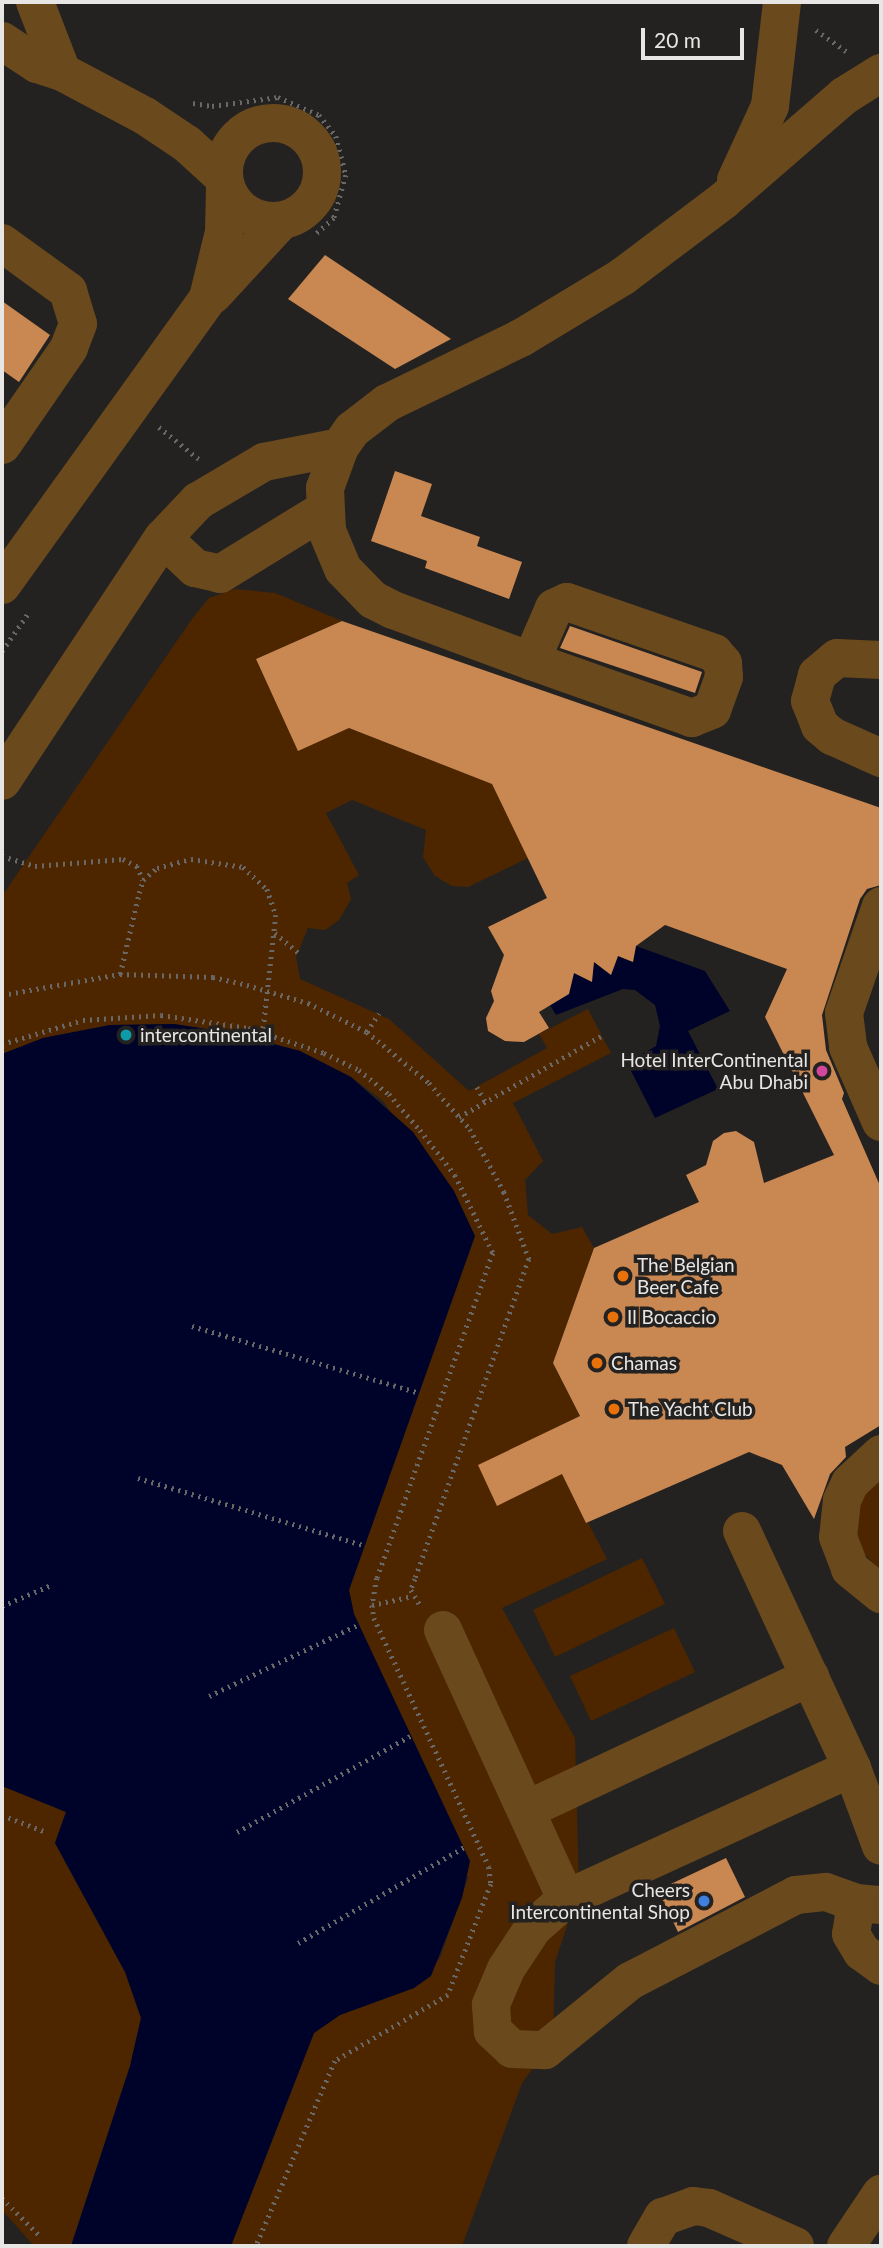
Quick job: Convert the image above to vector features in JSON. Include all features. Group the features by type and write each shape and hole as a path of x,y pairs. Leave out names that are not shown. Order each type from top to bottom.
{"street":[{"path":"35,2 62,72"},
{"path":"724,200 748,160 770,106 783,5"},
{"path":"2,41 37,64 62,72 145,116 187,144 224,182 247,215 281,221"},
{"path":"531,661 554,608 567,602 713,653 723,663 724,677 712,710 692,718 531,661 373,600 338,560 324,510 325,488 340,447 360,422 387,403 568,312 622,278 724,200 844,96 880,73"},
{"path":"2,584 208,298 281,221 311,205 323,175 321,158 314,143 286,124 252,127 199,125 145,116"},
{"path":"208,298 222,243 224,182 230,148 252,127"},
{"path":"2,243 68,291 78,324 69,348 2,445"},
{"path":"2,781 163,538 198,501 226,481 289,454 340,447"},
{"path":"163,538 195,568 220,574 324,510"},
{"path":"881,660 837,658 817,675 810,701 820,726 832,736 881,758"},
{"path":"881,906 844,1013 848,1047 881,1122"},
{"path":"881,1454 850,1483 838,1528 850,1569 881,1594"},
{"path":"742,1531 852,1768 881,1846"},
{"path":"443,1630 566,1899"},
{"path":"526,1810 810,1677"},
{"path":"852,1768 566,1899 519,1945 495,1990 489,2018 493,2031 512,2049 545,2050 630,1981 796,1895 826,1892 869,1904 851,1934 862,1952 881,1966"},
{"path":"846,2246 881,2194"},
{"path":"646,2246 663,2217 693,2206 709,2208 795,2246"}],"path":[{"path":"783,5 880,73"},
{"path":"158,426 226,481"},
{"path":"2,856 35,866 123,859 136,866 143,880"},
{"path":"120,974 143,880 157,868 191,859 243,867 267,888 276,915 265,990 263,1032"},
{"path":"274,932 298,952"},
{"path":"2,995 120,974 213,977 265,990 308,1003 367,1032 429,1083 459,1116 499,1182 529,1259 415,1579 413,1596 443,1630"},
{"path":"367,1032 379,1013"},
{"path":"2,1044 42,1029 122,1014 161,1015 263,1032 359,1070 389,1094 455,1175 494,1253 377,1578 372,1605 374,1618 489,1867 491,1884 448,1995 335,2061 256,2246"},
{"path":"459,1116 603,1035"},
{"path":"477,1087 485,1102"},
{"path":"192,1326 420,1394"},
{"path":"138,1478 363,1545"},
{"path":"2,1606 51,1585"},
{"path":"372,1605 413,1596"},
{"path":"209,1696 360,1624"},
{"path":"237,1832 410,1735"},
{"path":"2,1815 46,1832"},
{"path":"298,1943 466,1846"},
{"path":"2,2198 41,2236"}],"shaded area":[{"path":"235,589 275,593 342,621 256,659 298,750 349,728 492,784 528,858 468,887 452,886 435,876 423,857 426,830 352,800 326,813 359,875 347,883 351,899 339,920 325,930 308,928 296,957 300,979 389,1019 469,1091 547,1048 539,1034 588,1009 611,1053 513,1103 543,1161 525,1180 528,1215 552,1234 582,1227 594,1248 553,1363 580,1416 479,1465 561,1471 607,1559 502,1608 575,1738 579,1890 555,1962 553,2041 522,2083 462,2246 231,2246 314,2033 340,2015 414,1988 440,1958 468,1878 410,1736 354,1614 349,1590 475,1236 383,1101 351,1077 300,1051 233,1033 174,1024 110,1025 43,1038 2,1054 2,896 192,619 209,598"},
{"path":"881,1473 881,1573 857,1545 860,1494"},
{"path":"642,1558 665,1604 555,1657 533,1610"},
{"path":"674,1628 695,1672 591,1721 570,1676"},
{"path":"2,1786 66,1812 55,1843 125,1972 141,2018 130,2066 71,2246 34,2246 2,2210"}],"water":[{"path":"636,946 705,971 730,1011 688,1031 718,1089 655,1118 627,1063 656,1046 660,1026 655,1005 635,990 623,989 556,1015 550,1005 569,990 574,973 591,981 594,962 611,975 618,956 633,962"},
{"path":"174,1024 233,1033 300,1051 351,1077 413,1132 454,1191 475,1236 349,1590 354,1614 470,1861 462,1898 431,1976 414,1988 340,2015 314,2033 231,2246 71,2246 130,2066 141,2018 125,1972 55,1843 66,1812 2,1786 2,1054 43,1038 110,1025"}],"building":[{"path":"325,255 451,339 395,369 288,299"},
{"path":"2,301 50,335 19,382 2,370"},
{"path":"395,471 432,484 421,516 480,537 477,546 522,562 509,599 425,568 427,561 371,541"},
{"name":"Hotel InterContinental Abu Dhabi","path":"342,621 881,808 881,885 867,889 860,899 822,1015 826,1050 844,1093 842,1099 881,1188 881,1425 845,1447 846,1457 830,1474 814,1519 782,1465 749,1452 586,1523 562,1474 497,1506 478,1465 580,1416 553,1363 594,1248 699,1202 686,1175 706,1165 713,1141 724,1133 736,1131 754,1142 764,1183 834,1155 765,1017 787,969 665,925 636,946 633,962 618,956 611,975 594,962 592,982 574,973 569,994 539,1012 549,1028 524,1042 505,1041 488,1031 486,1018 494,1001 491,991 504,955 488,927 547,898 492,784 349,728 298,751 256,659"},
{"path":"570,626 702,672 695,693 560,648"},
{"path":"726,1858 745,1897 678,1932 658,1890"}],"place":[{"name":"intercontinental","path":"126,1035"},
{"name":"Hotel InterContinental Abu Dhabi","path":"822,1071"},
{"name":"The Belgian Beer Cafe","path":"623,1276"},
{"name":"Il Bocaccio","path":"613,1317"},
{"name":"Chamas","path":"597,1363"},
{"name":"The Yacht Club","path":"614,1409"},
{"name":"Cheers Intercontinental Shop","path":"704,1901"}]}
